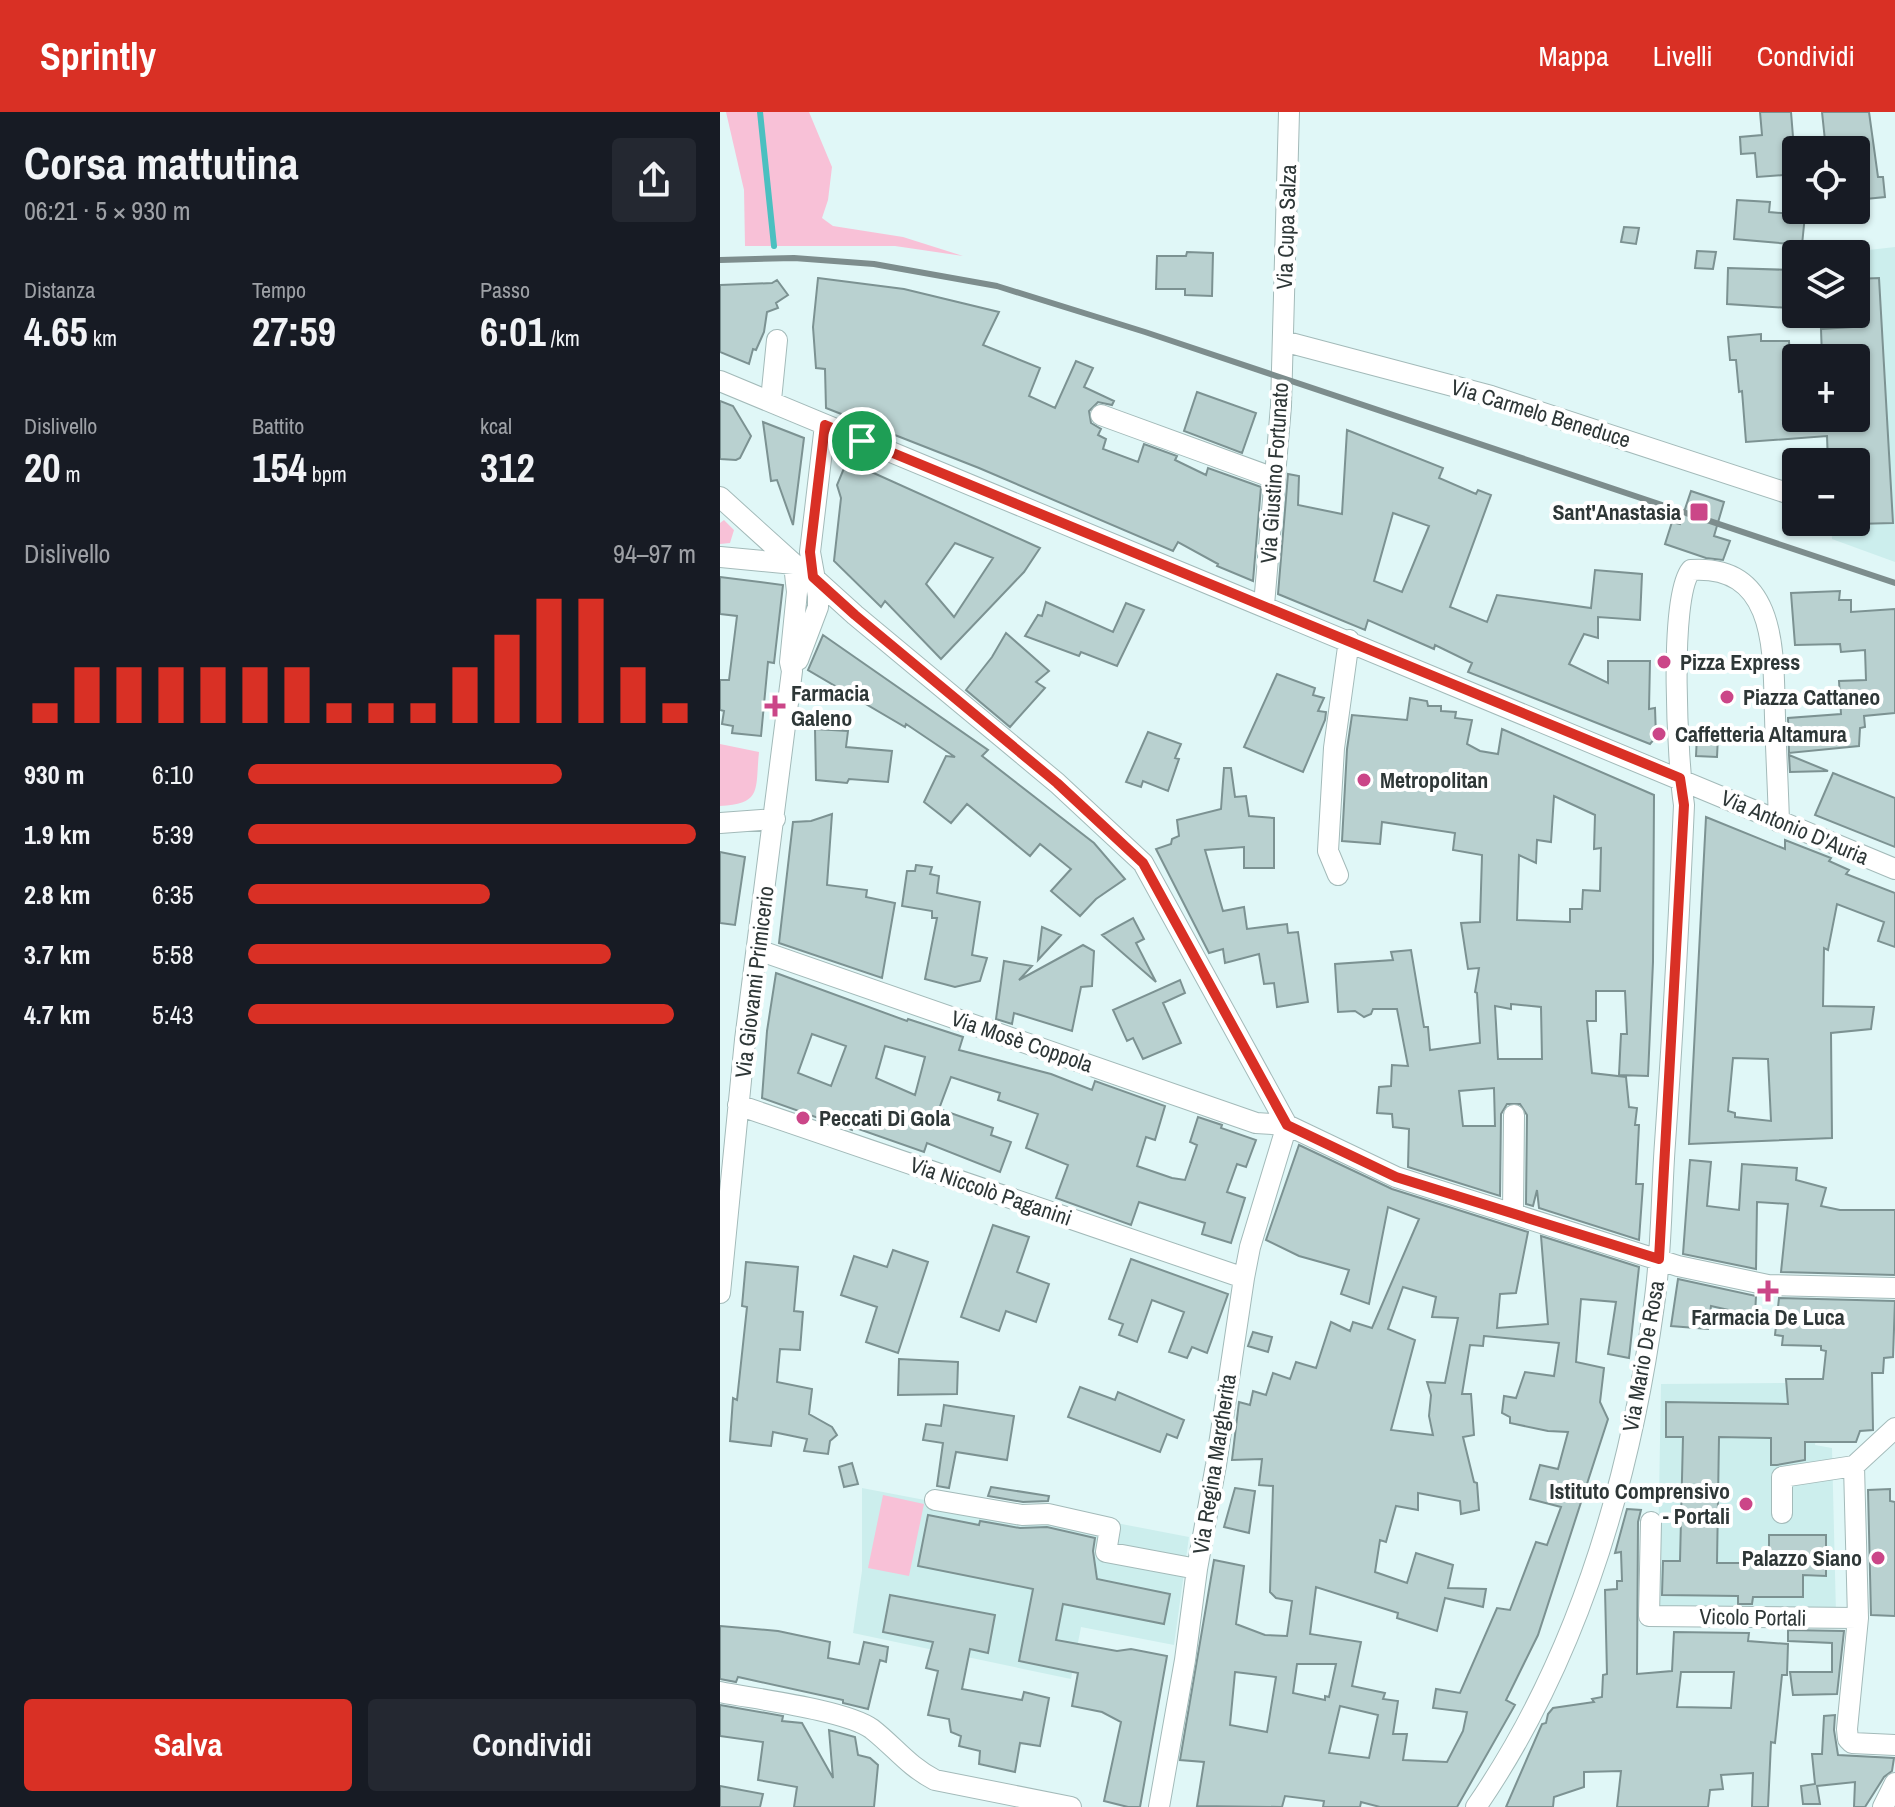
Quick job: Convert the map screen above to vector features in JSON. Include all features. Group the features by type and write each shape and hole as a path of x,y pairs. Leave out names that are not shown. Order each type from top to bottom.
{"street":[{"name":"Via Cupa Salza","path":"1283,341 1289,112"},
{"path":"771,400 777,340"},
{"name":"Via Giustino Fortunato","path":"1264,605 1281,406 1283,341"},
{"name":"Via Carmelo Beneduce","path":"1283,341 1491,396 1782,491"},
{"name":"Via Antonio D'Auria","path":"720,381 1895,869"},
{"path":"1101,415 1274,478"},
{"path":"825,425 810,552 818,607 841,603"},
{"path":"720,497 794,564 1057,783 1143,863 1287,1125"},
{"path":"720,557 794,564"},
{"name":"Via Giovanni Primicerio","path":"792,671 790,662 797,592 794,564"},
{"name":"Via Mario De Rosa","path":"1476,1807 1520,1734 1557,1660 1605,1535 1620,1480 1654,1306 1684,805 1680,778 1677,637 1684,578 1691,570 1727,574 1748,587 1766,615 1773,653 1779,822"},
{"name":"Via Giovanni Primicerio","path":"720,1293 738,1105 792,671 818,607"},
{"path":"1338,875 1328,851 1334,748 1349,640"},
{"path":"720,823 775,819"},
{"name":"Via Mosè Coppola","path":"758,950 1256,1123 1287,1125 1396,1177 1689,1268 1768,1285 1895,1288"},
{"name":"Via Niccolò Paganini","path":"738,1105 1244,1278"},
{"path":"1513,1213 1514,1115"},
{"name":"Via Regina Margherita","path":"1159,1807 1244,1278 1254,1232 1287,1125"},
{"path":"1782,1513 1782,1477 1854,1466 1895,1428"},
{"path":"1854,1466 1858,1618 1848,1739 1859,1744 1895,1745"},
{"path":"935,1500 1022,1515 1048,1514 1110,1528 1106,1552 1197,1569"},
{"name":"Vicolo Portali","path":"1651,1522 1649,1616 1858,1618"},
{"path":"720,1692 859,1722 872,1729 916,1770 935,1780 1071,1807"},
{"path":"1883,1807 1895,1783"}],"shaded area":[{"path":"726,112 809,112 832,167 828,200 822,218 833,226 903,237 963,256 895,246 745,246 744,190"},
{"path":"1895,247 1895,562 1832,539 1832,536 1870,536 1870,448 1826,448 1826,432 1870,432 1870,344 1821,344 1820,328 1870,328 1870,250"},
{"path":"724,520 734,530 730,543 720,544 720,523"},
{"path":"720,744 759,752 754,792 744,802 720,806"},
{"name":"Istituto Comprensivo - Portali","path":"1785,1383 1786,1392 1821,1393 1815,1445 1832,1448 1836,1614 1657,1611 1661,1384"},
{"path":"862,1488 930,1501 1049,1510 1189,1537 1174,1645 1081,1627 1071,1679 853,1633 862,1571"},
{"path":"883,1495 924,1504 909,1576 868,1568"}],"building":[{"path":"1760,112 1791,112 1793,136 1782,136 1782,175 1757,177 1755,153 1741,154 1740,137 1762,135"},
{"path":"1822,112 1869,112 1878,177 1883,177 1885,197 1870,199 1870,136 1825,136"},
{"path":"1737,200 1770,202 1769,212 1782,213 1782,224 1804,224 1802,240 1782,240 1782,243 1734,239"},
{"path":"1624,227 1639,228 1636,244 1621,242"},
{"path":"1697,251 1716,252 1713,269 1695,268"},
{"path":"1187,252 1213,253 1212,296 1185,295 1185,289 1156,289 1157,256 1186,256"},
{"path":"1728,268 1782,270 1782,308 1727,304"},
{"path":"818,278 904,289 999,312 983,345 1040,368 1029,396 1055,408 1076,361 1093,368 1084,387 1114,401 1112,405 1098,402 1089,411 1091,423 1101,429 1098,435 1106,439 1103,449 1138,462 1144,444 1177,456 1175,460 1206,475 1208,468 1261,487 1253,581 1217,566 1178,542 1173,551 979,468 826,408 825,369 816,368 813,327"},
{"path":"1870,278 1879,278 1893,523 1870,524 1870,448 1827,448 1827,436 1746,442 1736,360 1730,360 1728,337 1761,334 1761,341 1789,341 1789,344 1782,344 1782,432 1870,432 1870,344 1822,344 1821,329 1870,328"},
{"path":"777,280 788,295 776,303 778,308 767,312 764,332 756,350 753,349 749,364 720,352 720,285 772,283"},
{"path":"1197,392 1256,413 1242,453 1184,431"},
{"path":"720,401 733,406 751,436 736,460 720,459"},
{"path":"763,422 804,438 793,525 777,480 771,481"},
{"path":"1347,430 1443,468 1439,478 1476,494 1478,490 1491,495 1450,607 1487,622 1497,595 1591,608 1595,570 1642,574 1640,620 1598,617 1598,638 1584,634 1569,664 1608,683 1608,661 1650,661 1649,709 1655,708 1656,737 1650,744 1468,672 1472,663 1435,645 1434,649 1368,620 1365,630 1278,594 1288,474 1299,476 1298,505 1342,514","holes":["1393,513 1429,526 1402,592 1374,581"]},
{"path":"847,461 1040,548 1024,572 941,659 885,601 881,607 834,561 841,498 837,485","holes":["955,543 993,558 954,617 926,584"]},
{"path":"1691,491 1724,502 1714,536 1730,541 1723,560 1706,558 1665,544 1672,522 1680,524"},
{"path":"720,577 783,585 774,663 768,662 761,736 732,733 733,726 722,724 724,711 720,710 720,680 729,680 737,616 720,614"},
{"path":"1840,591 1839,600 1851,600 1851,612 1895,609 1895,713 1864,716 1865,727 1860,728 1859,746 1789,753 1788,718 1841,714 1839,681 1866,680 1865,650 1841,652 1840,644 1795,645 1791,593"},
{"path":"1046,602 1113,632 1126,603 1144,610 1117,666 1025,636 1038,615 1042,616"},
{"path":"1006,633 1049,671 1036,682 1045,688 1010,727 966,690"},
{"path":"823,635 988,750 982,756 1094,843 1125,879 1096,899 1080,916 1051,891 1071,869 1040,844 1030,856 967,804 951,823 924,802 946,756 955,757 906,724 905,727 808,670"},
{"path":"1277,674 1315,688 1313,695 1324,698 1318,711 1326,712 1325,720 1303,772 1244,747"},
{"path":"1410,698 1427,701 1428,706 1441,706 1441,711 1456,712 1455,718 1472,720 1467,744 1480,751 1498,754 1502,729 1654,795 1653,962 1648,1076 1619,1075 1621,1034 1627,1034 1625,991 1596,991 1596,1021 1587,1021 1592,1073 1626,1077 1629,1107 1637,1108 1636,1184 1643,1184 1639,1240 1539,1208 1537,1190 1533,1206 1526,1204 1527,1115 1520,1104 1507,1104 1501,1114 1500,1196 1408,1167 1409,1129 1393,1127 1392,1114 1377,1113 1379,1087 1391,1086 1392,1065 1408,1066 1397,1009 1373,1009 1371,1014 1364,1017 1355,1011 1338,1012 1335,964 1393,960 1391,952 1411,950 1430,1050 1480,1043 1475,992 1479,968 1468,969 1461,923 1480,922 1482,855 1453,850 1455,833 1382,822 1380,844 1342,841 1352,715 1407,720","holes":["1554,796 1595,815 1594,849 1601,848 1600,891 1583,890 1582,909 1570,909 1570,922 1517,920 1519,855 1536,863 1537,840 1551,842","1511,1004 1541,1007 1542,1059 1498,1059 1495,1006 1511,1009","1494,1088 1495,1126 1463,1126 1459,1091"]},
{"path":"815,729 848,731 846,747 892,751 888,782 816,780"},
{"path":"1148,732 1181,744 1168,791 1143,781 1141,787 1126,782"},
{"path":"1697,735 1718,736 1717,757 1696,756"},
{"path":"1789,755 1828,771 1790,772"},
{"path":"1224,768 1231,768 1235,797 1246,796 1249,816 1274,818 1274,868 1244,868 1244,847 1205,850 1223,911 1244,907 1247,929 1287,924 1288,933 1298,932 1308,1002 1277,1007 1274,983 1264,984 1259,954 1225,963 1223,949 1209,953 1156,849 1171,844 1172,839 1179,836 1177,820 1221,809"},
{"path":"1833,773 1895,798 1895,847 1815,815"},
{"path":"832,814 827,885 867,890 866,897 895,903 882,978 779,943 793,822 811,821"},
{"path":"1706,817 1785,849 1785,840 1831,858 1829,861 1849,870 1846,874 1895,893 1895,947 1878,941 1884,922 1837,904 1828,950 1824,948 1823,1006 1874,1007 1871,1029 1831,1033 1832,1138 1689,1144","holes":["1733,1058 1768,1059 1771,1121 1735,1117 1735,1113 1728,1111"]},
{"path":"720,852 745,857 735,925 720,923"},
{"path":"916,865 932,867 930,874 939,876 937,893 980,902 972,955 987,958 980,981 955,987 925,979 937,918 932,918 932,911 902,906 907,871 915,871"},
{"path":"1133,918 1144,939 1136,943 1156,982 1102,935"},
{"path":"1042,927 1061,935 1038,960"},
{"path":"1083,945 1094,951 1092,986 1081,987 1072,1031 1014,1013 1012,1024 996,1019 1004,961 1032,966 1019,980"},
{"path":"776,973 907,1021 963,1037 959,1050 1051,1074 1092,1090 1095,1081 1165,1106 1155,1140 1146,1137 1137,1166 1185,1180 1197,1145 1190,1142 1198,1117 1256,1140 1246,1167 1237,1164 1227,1192 1245,1198 1231,1243 1202,1234 1205,1223 1139,1202 1131,1225 1056,1198 1068,1165 1026,1148 1038,1114 998,1100 1000,1093 951,1077 939,1109 993,1128 991,1135 1011,1142 1000,1172 927,1143 924,1152 762,1098 767,1031","holes":["812,1034 846,1046 831,1086 798,1073","885,1046 925,1057 915,1095 876,1078"]},
{"path":"1180,980 1185,993 1163,1003 1181,1043 1143,1059 1133,1038 1127,1041 1113,1010"},
{"path":"1299,1145 1392,1189 1528,1232 1516,1293 1500,1294 1497,1328 1548,1324 1541,1236 1639,1267 1629,1358 1608,1354 1616,1302 1581,1299 1576,1362 1604,1368 1600,1402 1608,1419 1538,1635 1506,1700 1515,1705 1457,1807 1380,1807 1361,1802 1360,1807 1323,1807 1324,1801 1285,1796 1282,1807 1197,1806 1204,1762 1180,1760 1214,1560 1244,1566 1236,1624 1265,1635 1287,1636 1292,1601 1276,1598 1270,1592 1273,1486 1259,1485 1262,1459 1232,1460 1239,1402 1250,1405 1253,1391 1266,1395 1273,1373 1290,1379 1296,1362 1316,1368 1331,1322 1350,1331 1353,1322 1372,1328 1419,1219 1388,1207 1369,1304 1341,1294 1349,1270 1299,1256 1266,1240","holes":["1403,1287 1436,1297 1432,1317 1458,1318 1445,1383 1427,1382 1431,1395 1429,1416 1433,1435 1391,1430 1415,1340 1388,1329","1484,1336 1559,1343 1554,1376 1525,1372 1516,1398 1504,1396 1502,1413 1510,1417 1510,1423 1568,1432 1558,1469 1540,1465 1530,1499 1561,1507 1547,1545 1536,1542 1510,1610 1497,1608 1460,1693 1436,1689 1433,1708 1467,1712 1463,1731 1447,1762 1403,1760 1407,1734 1393,1734 1398,1701 1383,1699 1385,1693 1352,1686 1361,1642 1310,1634 1316,1587 1398,1613 1397,1618 1437,1631 1445,1598 1483,1607 1486,1589 1448,1588 1453,1565 1416,1553 1407,1583 1375,1572 1380,1540 1386,1542 1396,1506 1418,1510 1418,1493 1460,1501 1461,1514 1479,1510 1477,1483 1474,1482 1463,1437 1474,1435 1471,1394 1462,1394 1470,1345 1483,1346","1297,1664 1336,1664 1329,1697 1325,1696 1325,1700 1293,1693","1235,1672 1276,1677 1267,1732 1230,1725","1340,1706 1378,1715 1369,1758 1329,1753"]},
{"path":"1690,1160 1711,1162 1707,1206 1739,1210 1742,1164 1797,1168 1796,1180 1826,1188 1821,1206 1840,1210 1895,1210 1895,1275 1781,1272 1788,1204 1757,1202 1756,1269 1683,1254"},
{"path":"993,1225 1029,1237 1017,1272 1049,1284 1036,1322 1006,1311 999,1331 961,1317"},
{"path":"893,1250 928,1262 898,1353 866,1342 877,1307 841,1295 854,1256 887,1267"},
{"path":"1131,1259 1228,1294 1207,1353 1192,1347 1187,1358 1169,1352 1184,1312 1152,1300 1137,1342 1119,1335 1123,1324 1109,1319"},
{"path":"746,1262 798,1267 794,1311 803,1312 800,1350 780,1349 777,1382 812,1389 809,1414 832,1427 837,1435 830,1441 828,1454 804,1451 807,1439 773,1432 771,1446 730,1441 733,1398 737,1400 747,1307 742,1306"},
{"path":"1678,1279 1756,1296 1755,1316 1711,1306 1708,1329 1671,1326"},
{"path":"1779,1298 1895,1301 1893,1357 1884,1358 1883,1373 1872,1373 1873,1430 1860,1431 1856,1442 1805,1442 1805,1460 1777,1465 1771,1465 1771,1438 1719,1437 1717,1563 1769,1563 1769,1535 1826,1535 1826,1576 1803,1575 1803,1597 1753,1597 1752,1604 1738,1604 1738,1596 1662,1595 1663,1561 1680,1561 1683,1437 1666,1437 1666,1402 1788,1404 1786,1379 1823,1379 1826,1351 1821,1350 1821,1346 1782,1345 1783,1336 1775,1335"},
{"path":"1253,1332 1272,1337 1268,1352 1248,1346"},
{"path":"899,1359 958,1362 957,1394 898,1395"},
{"path":"1080,1387 1115,1400 1118,1392 1184,1420 1177,1438 1167,1434 1160,1452 1068,1417"},
{"path":"944,1405 1014,1416 1007,1460 956,1452 949,1488 937,1486 943,1443 923,1440 926,1424 941,1426"},
{"path":"852,1463 858,1484 844,1487 839,1467"},
{"path":"991,1487 1049,1496 1048,1501 1023,1502 988,1496"},
{"path":"1235,1488 1255,1491 1249,1533 1224,1527"},
{"name":"Palazzo Siano","path":"1890,1489 1890,1501 1895,1502 1895,1616 1871,1615 1868,1490"},
{"path":"1627,1509 1641,1510 1638,1522 1637,1674 1672,1671 1674,1632 1749,1633 1748,1641 1788,1644 1787,1675 1782,1675 1775,1743 1771,1742 1768,1807 1752,1807 1753,1773 1721,1775 1723,1789 1710,1790 1708,1807 1617,1807 1621,1771 1584,1772 1584,1787 1554,1797 1553,1807 1506,1807 1542,1724 1546,1723 1553,1708 1594,1702 1592,1699 1602,1697 1603,1675 1607,1674 1605,1590 1617,1589 1617,1581 1622,1581 1621,1552 1615,1553","holes":["1681,1672 1734,1672 1731,1708 1677,1707"]},
{"path":"928,1515 979,1525 980,1521 1020,1528 1047,1527 1095,1538 1093,1551 1097,1579 1170,1594 1164,1624 1063,1604 1056,1640 1167,1656 1140,1807 1104,1801 1121,1722 1102,1712 1072,1706 1078,1673 1019,1661 1033,1589 918,1566"},
{"path":"890,1595 995,1615 988,1653 970,1649 962,1689 1022,1700 1024,1692 1049,1698 1040,1746 1020,1743 1015,1772 979,1764 980,1751 959,1746 961,1736 951,1732 949,1719 928,1715 938,1671 926,1668 933,1642 883,1632"},
{"path":"720,1626 778,1631 830,1642 828,1658 859,1664 864,1642 888,1647 886,1662 880,1660 868,1709 843,1703 843,1700 738,1677 736,1682 720,1679"},
{"path":"1788,1630 1844,1631 1837,1694 1793,1695 1790,1672 1832,1672 1832,1643 1788,1641"},
{"path":"720,1705 783,1716 782,1721 802,1723 833,1778 829,1730 855,1737 858,1755 870,1758 878,1765 874,1807 794,1807 797,1787 758,1780 763,1742 720,1736"},
{"path":"1835,1715 1838,1755 1894,1758 1892,1771 1884,1777 1865,1807 1854,1807 1855,1782 1817,1786 1820,1804 1803,1804 1801,1786 1815,1784 1812,1754 1822,1754 1824,1716"},
{"path":"720,1786 763,1794 760,1807 720,1807"}],"waterway":[{"path":"760,112 774,246"}],"railway":[{"path":"720,260 794,258 874,264 997,286 1145,332 1895,583"}],"place":[{"name":"Sant'Anastasia","path":"1699,512"},
{"name":"Pizza Express","path":"1664,662"},
{"name":"Piazza Cattaneo","path":"1727,697"},
{"name":"Farmacia Galeno","path":"775,706"},
{"name":"Caffetteria Altamura","path":"1659,734"},
{"name":"Metropolitan","path":"1364,780"},
{"name":"Peccati Di Gola","path":"803,1118"},
{"name":"Farmacia De Luca","path":"1768,1291"},
{"name":"Istituto Comprensivo - Portali","path":"1746,1504"},
{"name":"Palazzo Siano","path":"1878,1558"}],"route":[{"path":"825,425 862,441 1680,778 1684,805 1659,1259 1396,1177 1287,1125 1260,1081 1143,863 1057,783 813,577 810,552 825,425"}]}
